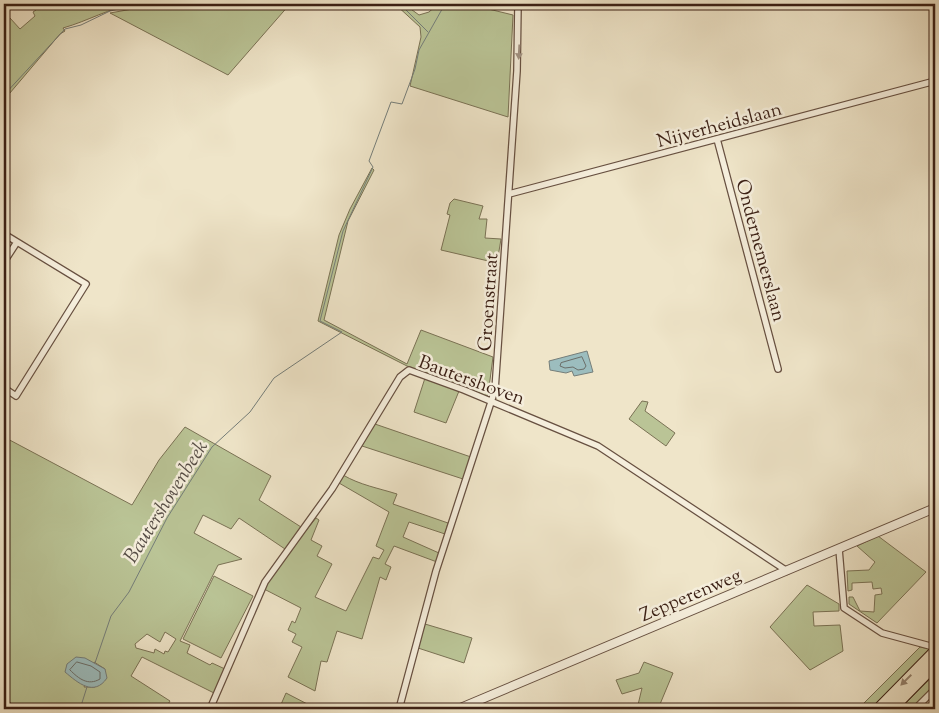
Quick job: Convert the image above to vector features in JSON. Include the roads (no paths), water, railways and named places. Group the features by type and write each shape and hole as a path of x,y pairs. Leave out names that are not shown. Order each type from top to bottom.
{"highway":[{"path":"878,709 933,648"},
{"path":"892,709 935,665"}],"street":[{"name":"Groenstraat","path":"400,709 436,571 491,402 497,366 509,194 519,44 518,4"},
{"name":"Nijverheidslaan","path":"509,194 935,81"},
{"name":"Ondernemerslaan","path":"717,139 778,369"},
{"path":"4,234 86,284 16,396 4,388"},
{"path":"4,262 17,242"},
{"name":"Bautershoven","path":"210,709 265,582 332,489 403,373 413,370 598,446 787,571"},
{"name":"Zepperenweg","path":"458,709 935,508"},
{"path":"839,549 843,604 847,612 882,633 933,648"},
{"path":"915,709 935,689"}],"water":[{"path":"587,351 593,372 574,376 572,371 566,373 550,370 549,361"},
{"path":"76,657 85,658 105,669 107,678 102,684 97,687 86,686 65,672 67,664"}],"waterway":[{"path":"4,95 65,29 81,25 110,11 141,4"},
{"path":"400,4 428,32"},
{"name":"Bautershovenbeek","path":"95,663 111,616 129,592 167,518 212,447 250,412 274,378 342,332 320,321 343,231 373,167 369,161 391,102 402,104 415,69 419,50 445,4"},
{"name":"Bautershovenbeek","path":"80,709 87,687"}]}
